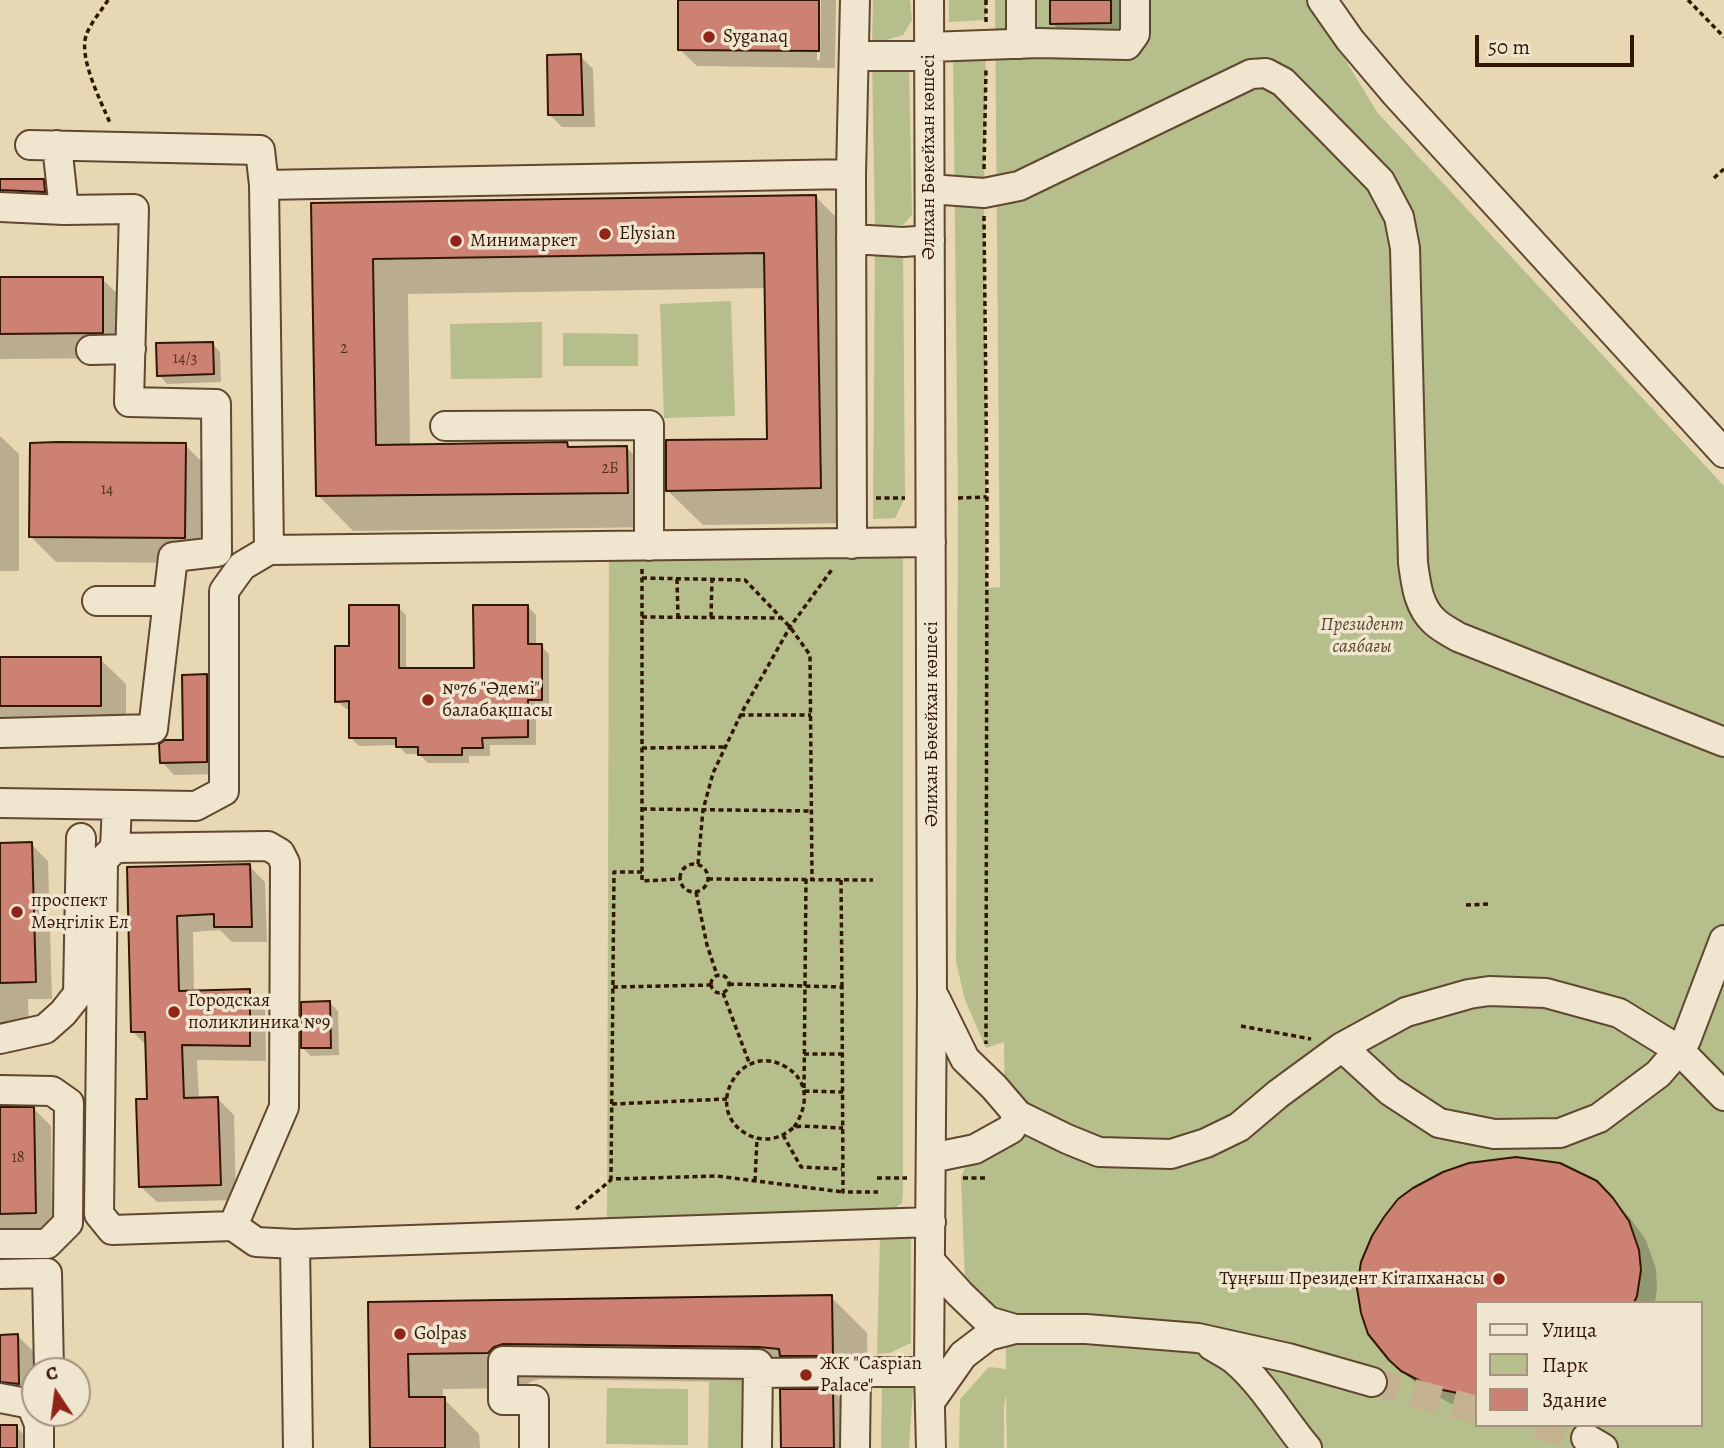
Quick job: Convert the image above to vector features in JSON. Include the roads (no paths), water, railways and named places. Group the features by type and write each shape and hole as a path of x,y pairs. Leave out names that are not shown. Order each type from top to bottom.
{"street":[{"path":"852,544 851,174 855,0"},
{"name":"Әлихан Бөкейхан көшесі","path":"929,0 932,993 930,1448"},
{"path":"1021,0 1021,44"},
{"path":"855,56 986,45 1127,45 1135,34 1135,0"},
{"path":"1322,0 1350,40 1395,93 1724,453"},
{"path":"930,189 984,193 1019,186 1251,74 1266,73 1283,82 1380,181 1399,217 1405,248 1413,563 1417,592 1423,607 1434,622 1458,637 1724,742"},
{"path":"64,210 44,145 260,150 264,185 269,550"},
{"path":"264,185 851,174"},
{"path":"0,207 134,209 130,402 216,404 217,552 173,557 153,729 0,733"},
{"path":"851,239 903,242 930,240"},
{"path":"91,350 131,349"},
{"path":"444,426 649,425 646,546"},
{"path":"0,803 197,806 224,791 224,591 242,566 269,550 931,542"},
{"path":"97,601 168,601"},
{"path":"117,805 115,848 103,860 99,1214 112,1230 233,1226 256,1242 295,1244 930,1222"},
{"path":"0,1039 46,1030 78,994 81,838"},
{"path":"115,848 268,846 281,853 285,863 284,1107 233,1226"},
{"path":"1342,1047 1390,1091 1439,1123 1494,1134 1560,1133 1599,1118 1658,1074 1679,1050 1686,1040 1724,940"},
{"path":"932,993 965,1059 1018,1115 1099,1152 1171,1154 1206,1143 1239,1127 1278,1094 1342,1047 1406,1012 1469,994 1498,991 1546,993 1619,1013 1679,1050 1724,1096"},
{"path":"0,1090 52,1091 69,1103 69,1116 68,1223 47,1244 0,1244"},
{"path":"931,1158 975,1149 1011,1129 1018,1115"},
{"path":"295,1244 298,1448"},
{"path":"930,1261 988,1321 1016,1329"},
{"path":"0,1274 47,1273 50,1357"},
{"path":"930,1402 963,1355 988,1336 1016,1329 1086,1329 1198,1338 1288,1357 1371,1382"},
{"path":"1198,1338 1236,1361 1265,1391 1307,1448"},
{"path":"534,1448 534,1400 503,1400 503,1361 758,1364 757,1448"},
{"path":"855,1448 856,1372"},
{"path":"758,1373 929,1372"},
{"path":"0,1398 31,1404 38,1424 39,1448"}],"tunnel":[{"path":"1372,1382 1476,1410"},
{"path":"1545,1427 1586,1438"}],"place":[{"name":"Syganaq","path":"709,37"},
{"name":"Elysian","path":"605,234"},
{"name":"Минимаркет","path":"456,241"},
{"name":"№76 \"Әдемі\" балабақшасы","path":"428,700"},
{"name":"проспект Мәңгілік Ел","path":"17,912"},
{"name":"Городская поликлиника №9","path":"174,1012"},
{"name":"Тұңғыш Президент Кітапханасы","path":"1499,1279"},
{"name":"Golpas","path":"400,1334"},
{"name":"ЖК \"Caspian Palace\"","path":"806,1375"}],"park label":[{"name":"Президент саябағы","path":"1362,636"}]}
